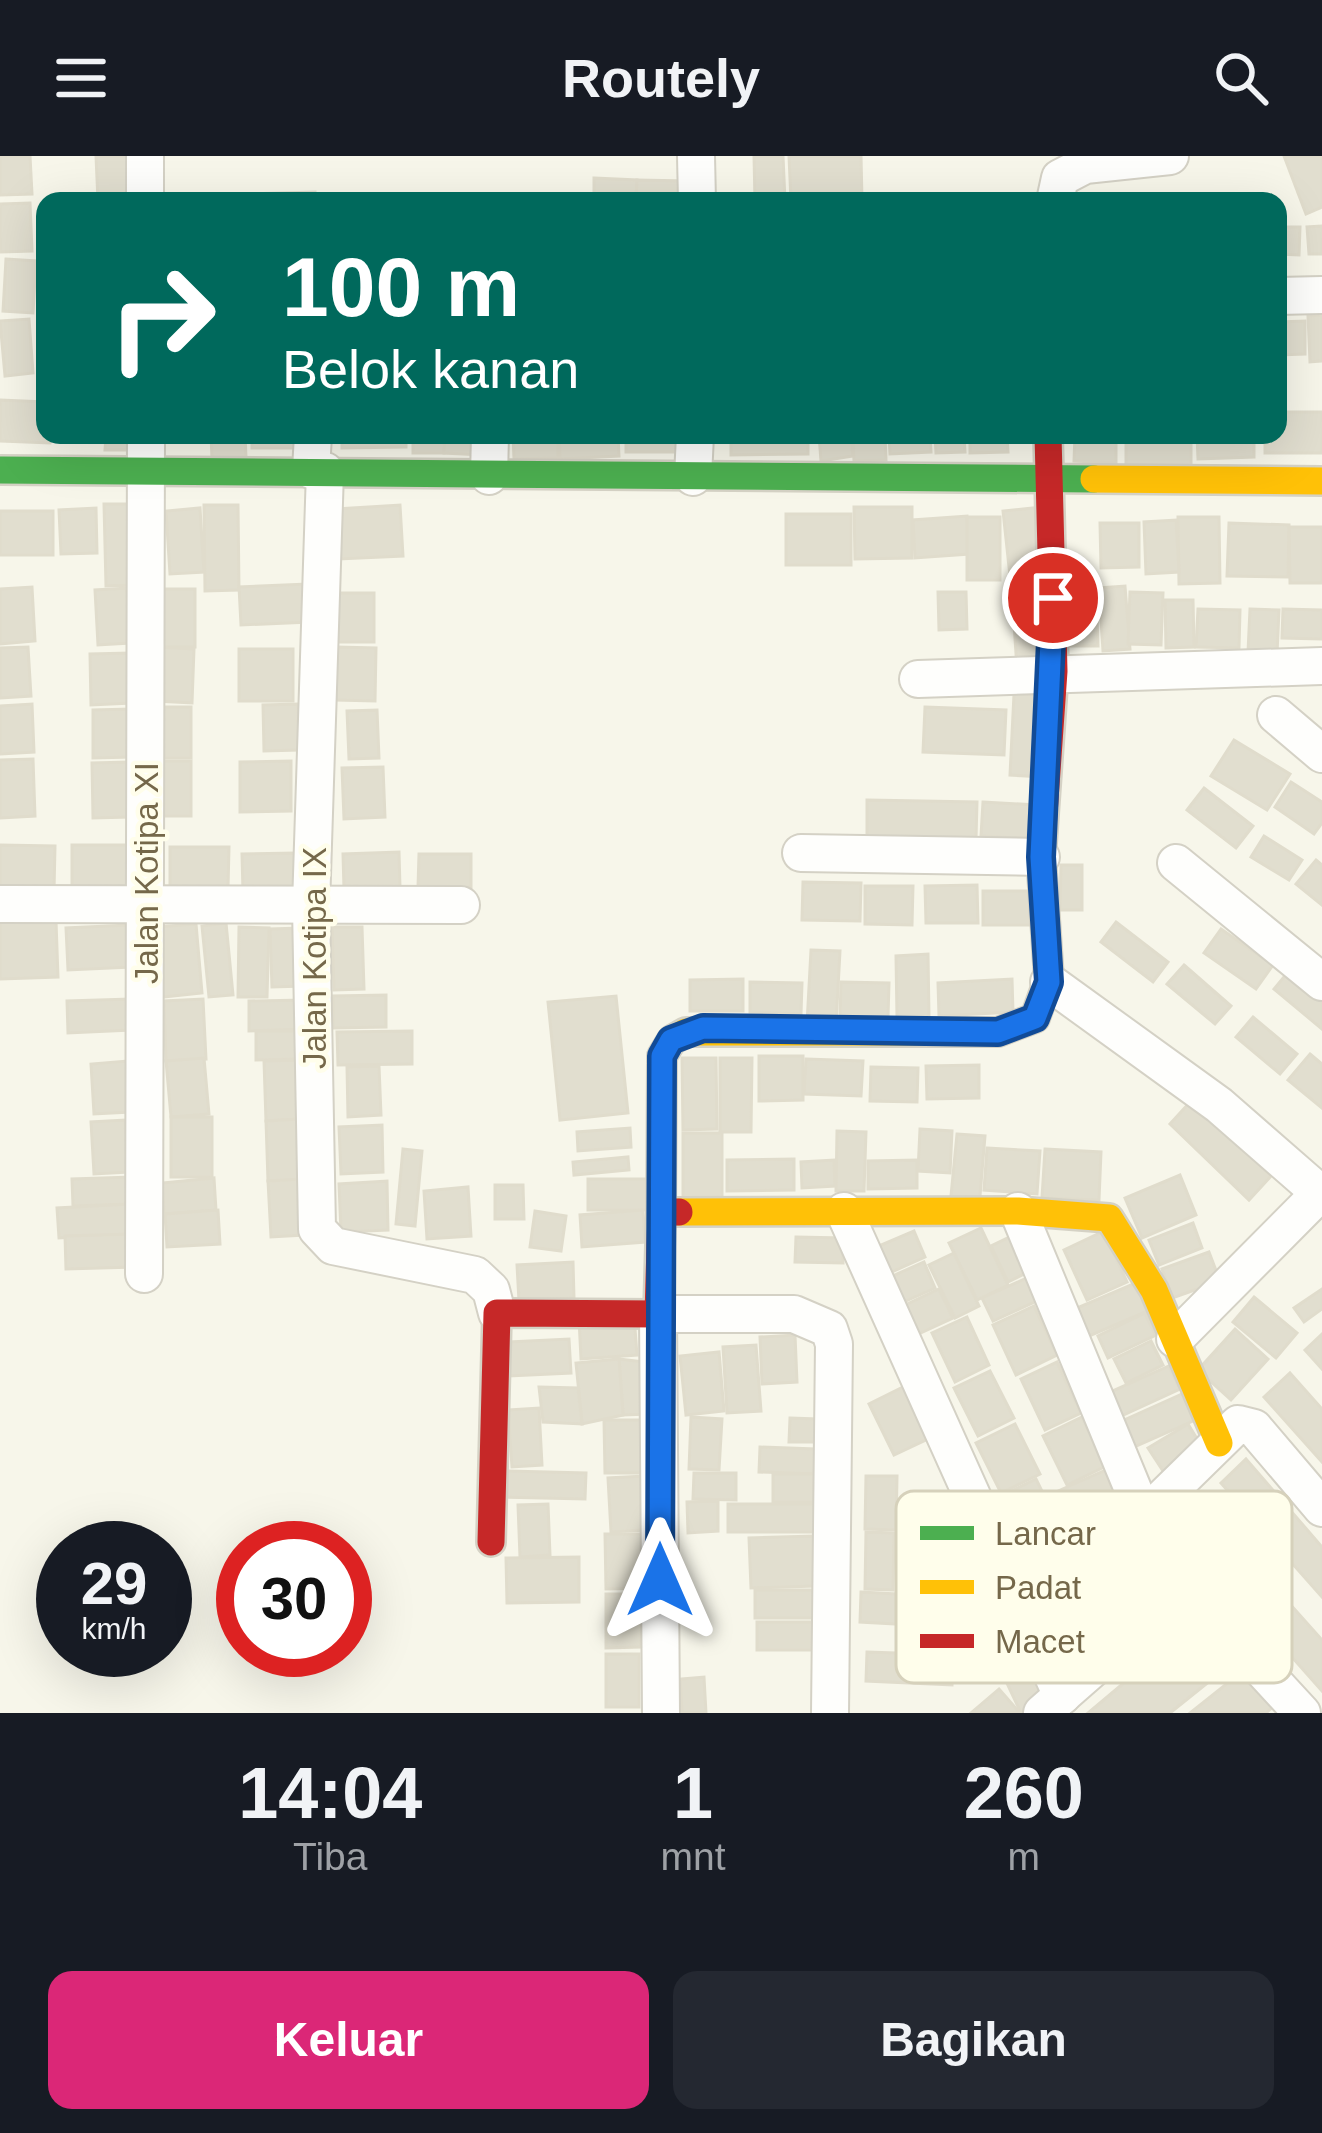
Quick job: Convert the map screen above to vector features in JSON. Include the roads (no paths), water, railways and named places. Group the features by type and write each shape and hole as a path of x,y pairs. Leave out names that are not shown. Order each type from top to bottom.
{"street":[{"path":"146,156 146,192"},
{"path":"696,156 697,192"},
{"path":"1056,192 1060,178 1085,165 1170,156"},
{"path":"1287,296 1322,296"},
{"path":"489,476 490,444"},
{"path":"693,477 694,444"},
{"path":"661,1713 658,1314 662,1056 671,1040 686,1031 998,1032 1025,1025 1047,993 1041,857 1054,671 1048,444"},
{"path":"0,470 146,453 316,458 489,476 1322,482"},
{"name":"Jalan Kotipa XI","path":"144,1274 146,453"},
{"name":"Jalan Kotipa IX","path":"316,458 311,906 317,1228 333,1246 475,1275 491,1290 497,1313"},
{"path":"918,680 1054,671 1322,666"},
{"path":"1276,715 1322,754"},
{"path":"801,853 1041,857"},
{"path":"1176,863 1322,982"},
{"path":"0,904 461,905"},
{"path":"1047,993 1219,1105 1322,1192 1175,1339"},
{"path":"844,1211 962,1491"},
{"path":"661,1213 1018,1211 1109,1218 1175,1339 1219,1443"},
{"path":"1018,1211 1134,1491"},
{"path":"491,1542 497,1313 794,1314 829,1330 834,1344 836,1487 830,1713"},
{"path":"1170,1491 1238,1424 1254,1428 1322,1508"},
{"path":"1052,1705 1077,1683"},
{"path":"1268,1683 1289,1708"}]}
